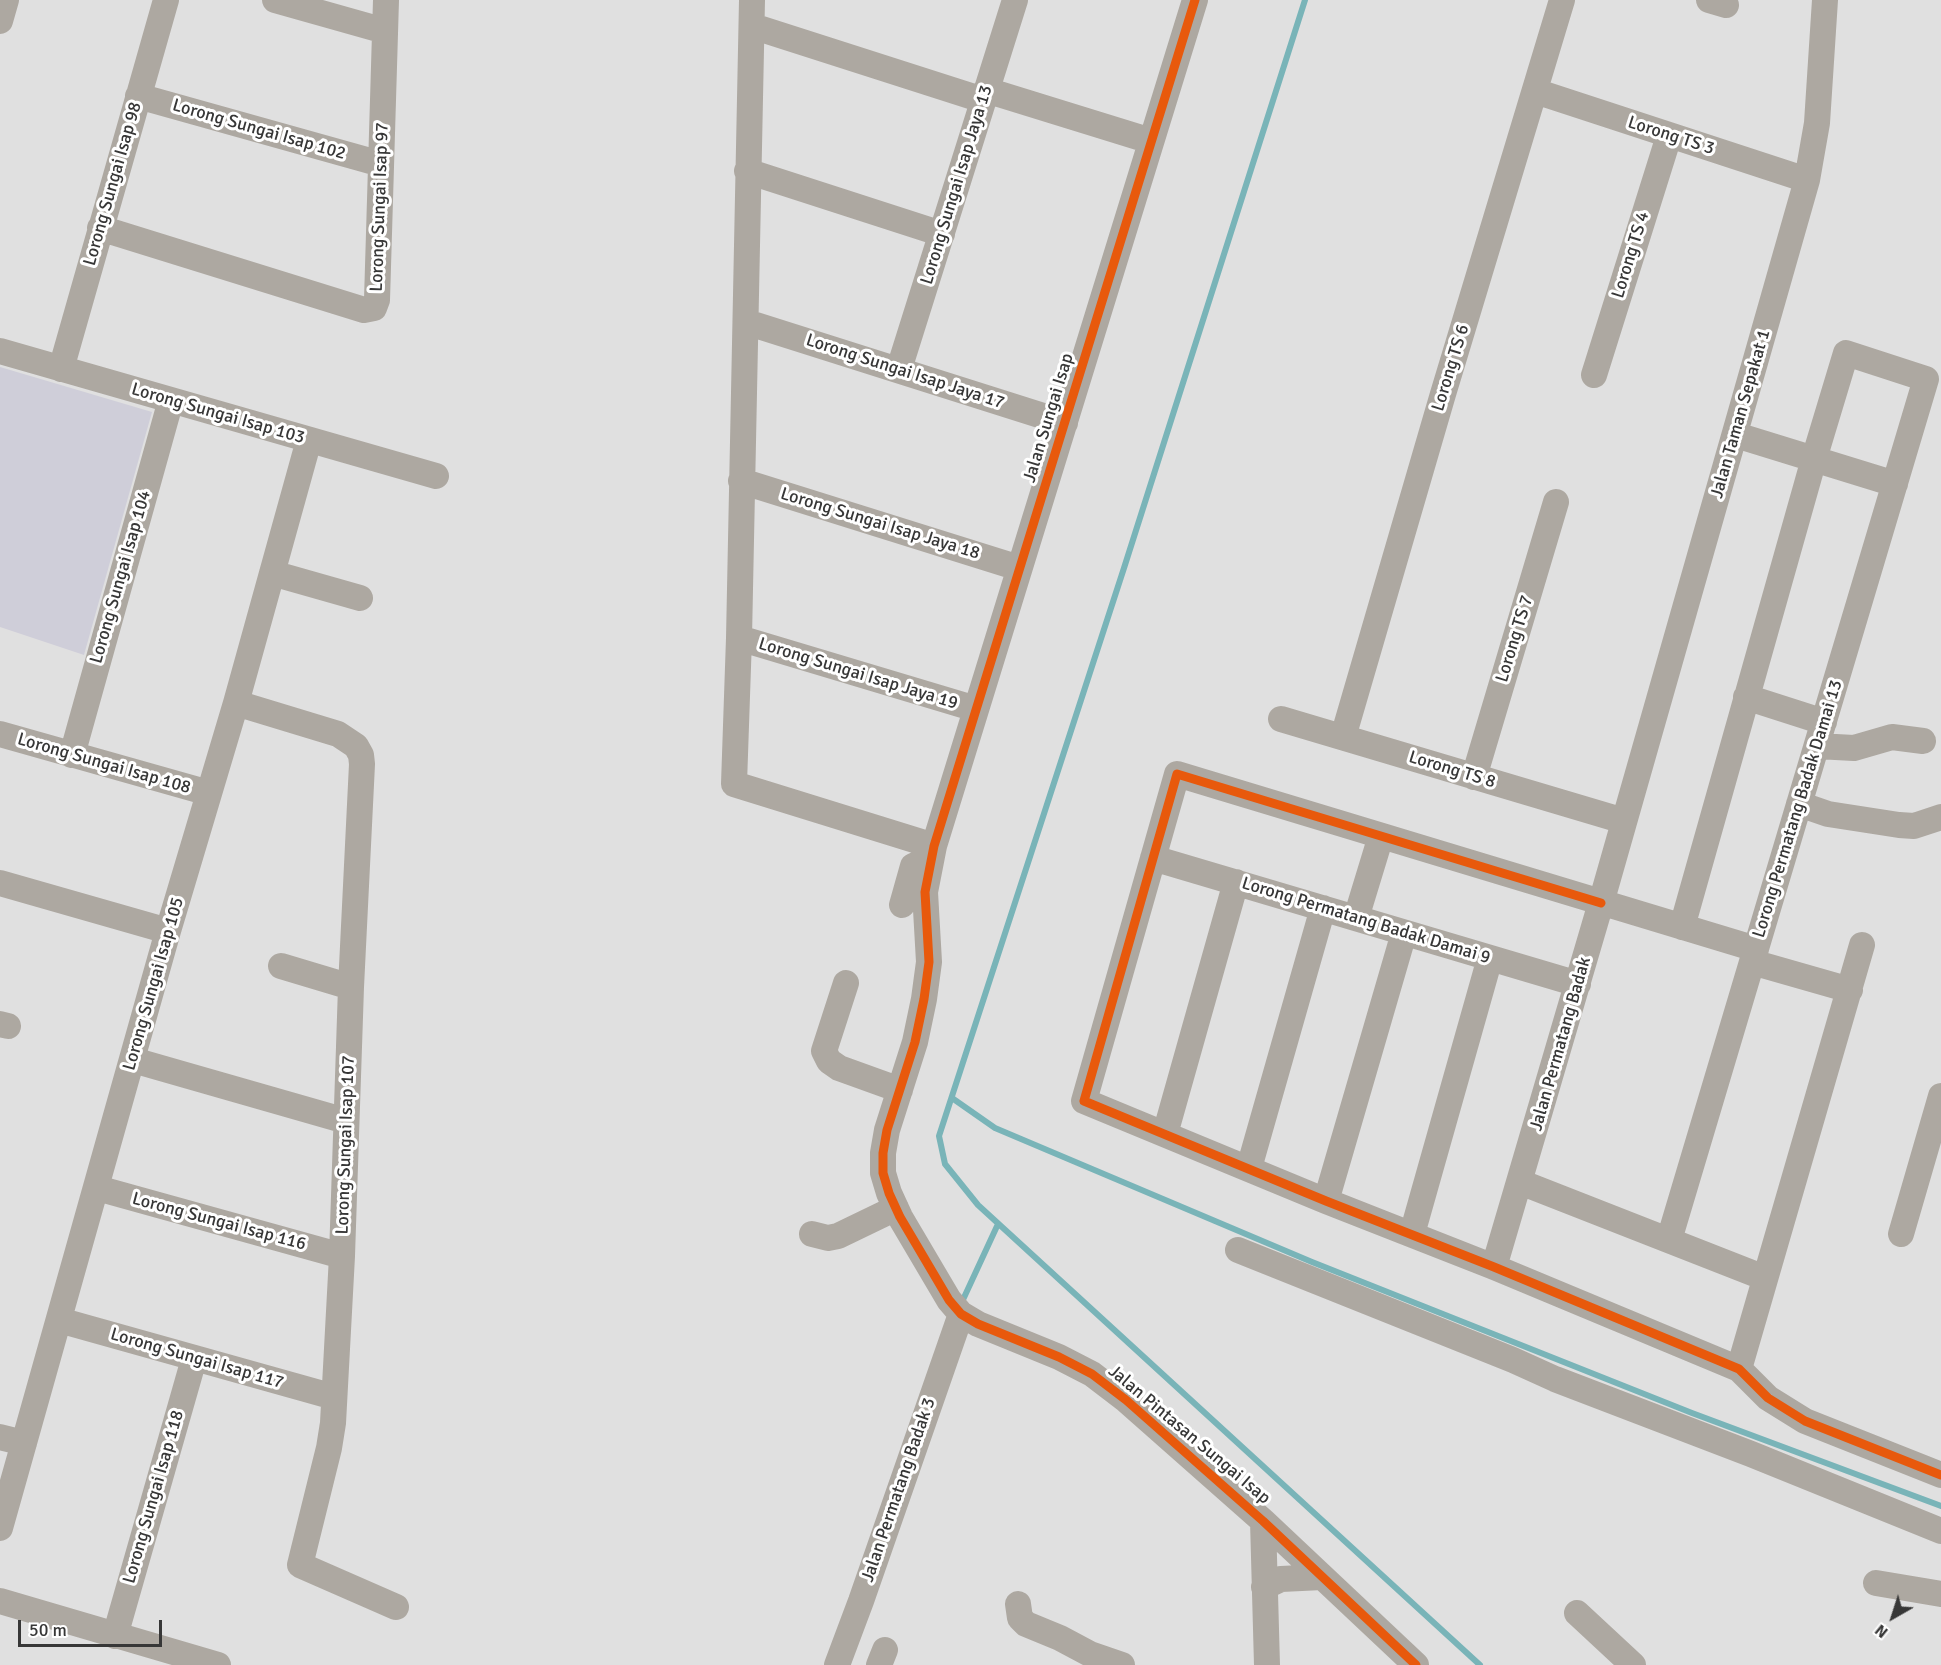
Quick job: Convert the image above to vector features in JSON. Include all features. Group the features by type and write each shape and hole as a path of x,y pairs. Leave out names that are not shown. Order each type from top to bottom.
{"street":[{"name":"Lorong Sungai Isap 98","path":"61,369 166,0"},
{"path":"275,0 385,31"},
{"name":"Lorong Sungai Isap 97","path":"100,228 364,310 374,308 377,300 386,0"},
{"path":"752,0 734,784 932,853"},
{"name":"Lorong Sungai Isap Jaya 13","path":"899,369 1015,0"},
{"name":"Jalan Sungai Isap","path":"932,853 1195,0"},
{"name":"Lorong TS 6","path":"1343,737 1562,0"},
{"name":"Jalan Taman Sepakat 1","path":"1624,821 1807,180 1817,123 1825,0"},
{"path":"752,26 1151,141"},
{"name":"Lorong TS 3","path":"1535,92 1807,180"},
{"name":"Lorong Sungai Isap 102","path":"138,96 381,164"},
{"name":"Lorong TS 4","path":"1594,375 1669,136"},
{"path":"747,171 942,234"},
{"name":"Lorong Sungai Isap Jaya 17","path":"746,322 1065,423"},
{"name":"Lorong Sungai Isap 103","path":"0,351 436,476"},
{"name":"Lorong Permatang Badak Damai 13","path":"1669,1240 1926,379 1846,354 1814,459"},
{"name":"Lorong Sungai Isap 104","path":"72,755 171,400"},
{"path":"1736,435 1895,484"},
{"name":"Lorong Sungai Isap 105","path":"0,1528 12,1440 59,1320 309,440"},
{"path":"1682,927 1814,459"},
{"name":"Lorong Sungai Isap Jaya 18","path":"741,481 1019,568"},
{"name":"Lorong TS 7","path":"1474,777 1556,502"},
{"path":"272,573 360,598"},
{"name":"Lorong Sungai Isap Jaya 19","path":"739,638 976,710"},
{"path":"1746,697 1820,734 1854,748 1892,737 1923,741"},
{"name":"Lorong Sungai Isap 107","path":"236,703 338,734 356,746 361,755 342,1256 333,1423 300,1565 396,1607"},
{"name":"Lorong TS 8","path":"1281,719 1624,821"},
{"name":"Lorong Sungai Isap 108","path":"0,734 208,793"},
{"path":"1850,990 1682,927 1177,774 1084,1101 1739,1369 1768,1398 1805,1421 1941,1475"},
{"path":"1799,804 1840,816 1899,825 1914,826 1941,817"},
{"name":"Jalan Permatang Badak","path":"1494,1267 1624,821"},
{"path":"1356,918 1381,836"},
{"path":"902,905 913,866 932,853"},
{"name":"Jalan Pintasan Sungai Isap","path":"932,853 925,892 929,962 924,999 915,1042 887,1130 883,1153 883,1173 896,1208 949,1300 961,1314 978,1324 1059,1357 1092,1374 1126,1400 1263,1521 1416,1665"},
{"name":"Lorong Permatang Badak Damai 9","path":"1153,858 1578,984"},
{"path":"1165,1134 1236,882"},
{"path":"0,883 168,931"},
{"path":"1249,1168 1323,909"},
{"path":"1326,1201 1404,933"},
{"path":"1739,1369 1862,945"},
{"path":"1412,1234 1490,958"},
{"path":"281,966 351,987"},
{"path":"846,983 824,1051 829,1061 839,1068 900,1090"},
{"path":"133,1060 346,1121"},
{"path":"1901,1234 1939,1110"},
{"path":"1520,1182 1765,1278"},
{"name":"Lorong Sungai Isap 116","path":"97,1188 342,1256"},
{"path":"812,1234 828,1238 838,1236 896,1208"},
{"path":"1238,1250 1941,1531"},
{"name":"Jalan Permatang Badak 3","path":"837,1665 961,1314"},
{"name":"Lorong Sungai Isap 117","path":"59,1320 334,1397"},
{"name":"Lorong Sungai Isap 118","path":"115,1636 194,1359"},
{"path":"1263,1521 1267,1665"},
{"path":"1264,1587 1281,1579 1322,1576"},
{"path":"1876,1583 1941,1594"},
{"path":"0,1601 218,1665"},
{"path":"1018,1604 1020,1618 1026,1624 1090,1654 1122,1665"},
{"path":"1577,1613 1633,1665"}],"building":[{"path":"0,367 152,412 84,655 0,627"}],"waterway":[{"path":"1305,0 1124,568 939,1136 945,1164 978,1205 1480,1665"},
{"path":"952,1098 995,1128 1312,1262 1692,1413 1941,1506"},
{"path":"961,1304 998,1224"}],"cycle path":[{"path":"1195,0 934,846 925,892 929,962 924,999 915,1042 887,1130 883,1153 883,1173 900,1217 949,1300 961,1314 978,1324 1059,1357 1092,1374 1126,1400 1263,1521 1416,1665"},
{"path":"1601,903 1177,774 1084,1101 1739,1369 1768,1398 1805,1421 1941,1475"}]}
